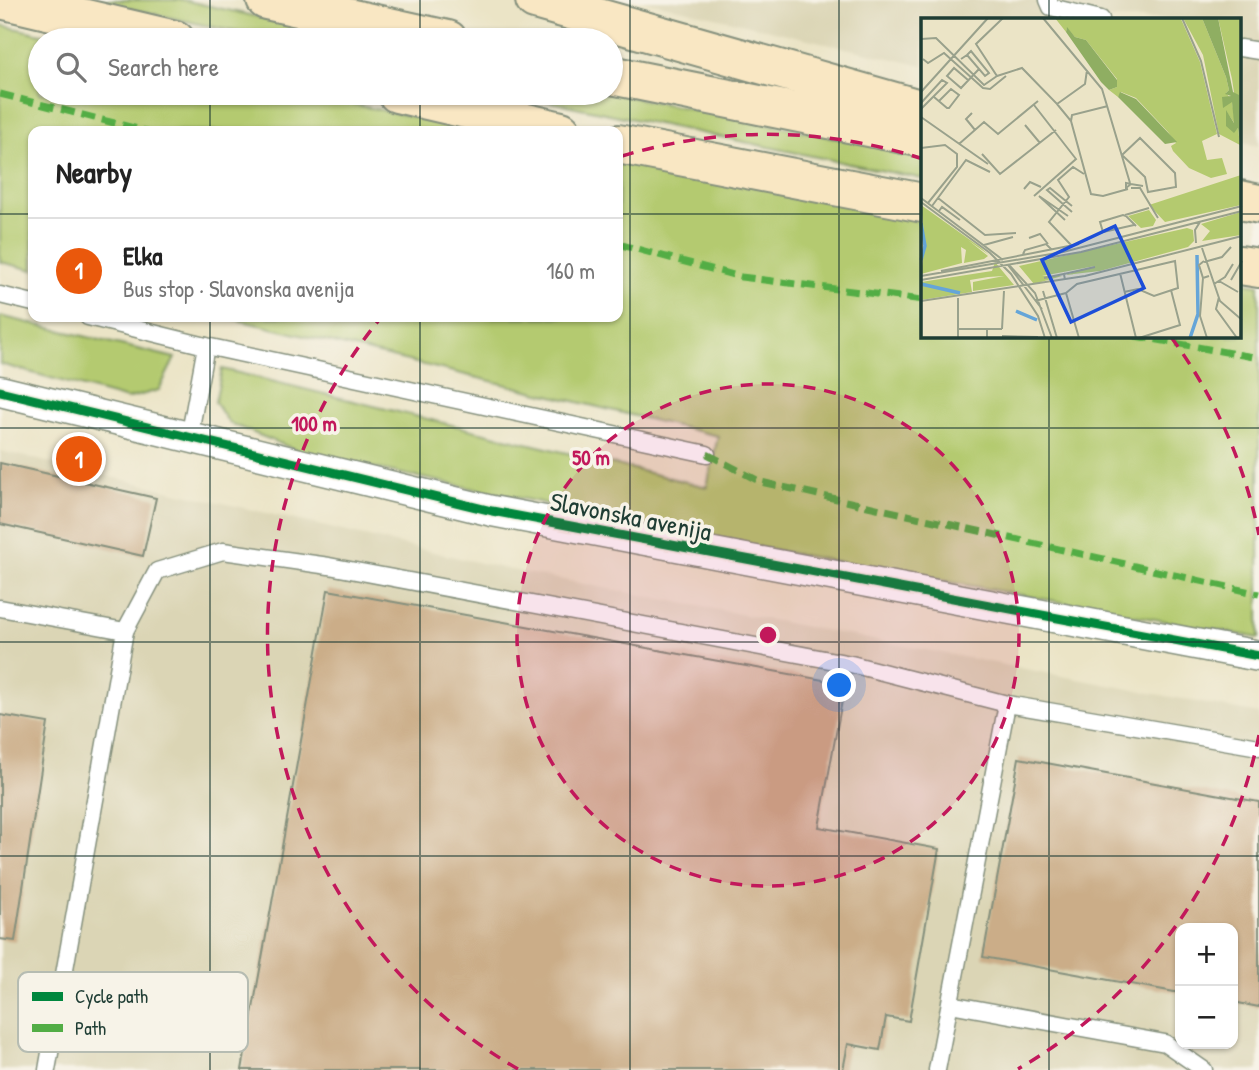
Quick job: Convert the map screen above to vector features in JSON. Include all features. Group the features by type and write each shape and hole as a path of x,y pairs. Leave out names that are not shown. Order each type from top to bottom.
{"main road":[{"path":"5,0 124,28"},
{"path":"266,0 393,28"},
{"path":"535,0 921,109"},
{"path":"623,77 921,138"},
{"path":"449,105 539,126"},
{"path":"623,145 921,203"}],"street":[{"name":"Slavonska avenija","path":"0,391 492,511 1259,656"}],"lane":[{"path":"1048,0 1051,7 1097,18"},
{"path":"0,295 28,302"},
{"path":"108,322 206,346 707,454"},
{"path":"190,438 206,346"},
{"path":"64,972 125,631 157,571 223,551 329,566 851,664 1007,704 1259,747"},
{"path":"0,608 125,631"},
{"path":"937,1070 1007,704"},
{"path":"950,1004 1165,1043 1204,1070"},
{"path":"47,1070 50,1052"}],"shaded area":[{"path":"642,0 1259,0 1259,146 1242,142 1242,18 921,18 921,66"},
{"path":"0,451 506,569 1259,714 1259,1070 0,1070"}],"green space":[{"path":"91,0 183,0 308,28 218,28"},
{"path":"0,25 28,31 28,105 357,105 456,126 28,126 28,269 0,262"},
{"path":"623,95 921,155 921,179 566,105 623,105"},
{"path":"623,159 921,219 921,338 1242,338 1242,282 1259,285 1259,638 751,546 306,454 229,423 215,402 222,369 707,487 718,436 247,322 623,322"},
{"path":"0,316 175,358 159,390 127,399 0,364"}],"building":[{"path":"0,463 156,498 143,556 0,524"},
{"path":"328,590 845,684 819,827 939,849 909,1021 886,1017 880,1050 848,1044 843,1070 242,1070 245,1052 248,1052 248,1037"},
{"path":"0,715 48,723 15,941 0,939"},
{"path":"1019,758 1259,802 1259,1007 1238,1003 1238,923 1175,923 1175,992 983,957"}],"marked path":[{"path":"0,94 28,101"},
{"path":"43,105 126,126"},
{"path":"623,245 741,277 921,300"},
{"path":"1146,338 1259,358"},
{"path":"707,454 761,482 1259,594"}],"cycle path":[{"path":"0,391 492,511 1259,656"}],"place":[{"name":"Elka","path":"79,459"}]}
